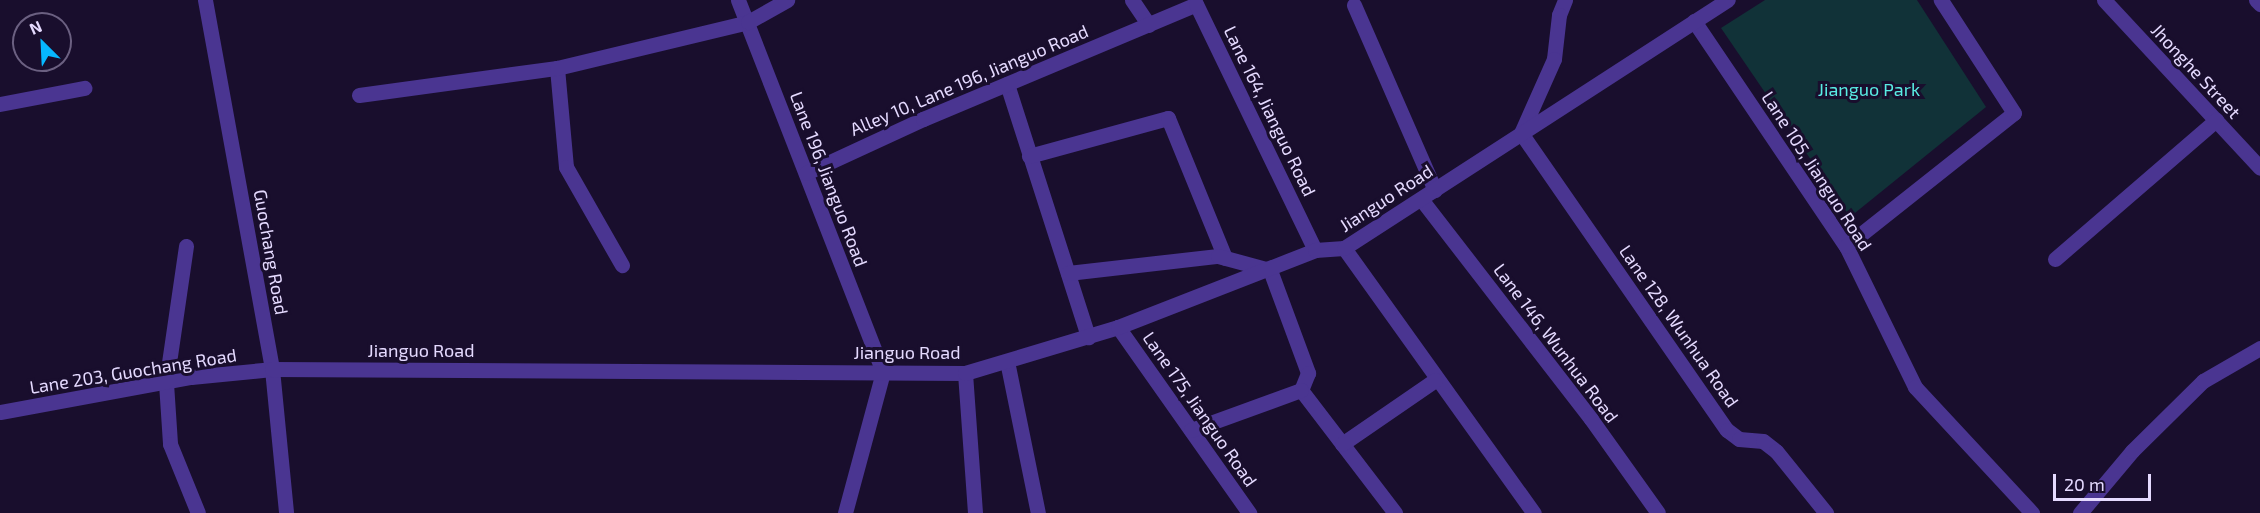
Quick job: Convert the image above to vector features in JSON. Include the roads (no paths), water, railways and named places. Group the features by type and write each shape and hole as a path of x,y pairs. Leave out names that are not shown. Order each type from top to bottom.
{"street":[{"name":"Guochang Road","path":"205,0 272,369 286,513"},
{"name":"Lane 196, Jianguo Road","path":"738,0 882,372"},
{"path":"359,94 557,68 748,22 787,0"},
{"path":"1132,0 1149,25"},
{"path":"1521,133 1554,59 1559,15 1565,0"},
{"name":"Jianguo Road","path":"272,369 965,373 1118,327 1270,270 1315,250 1344,248 1728,0"},
{"path":"1846,246 2014,113 1941,0"},
{"name":"Jhonghe Street","path":"2104,0 2260,168"},
{"path":"2256,0 2260,4"},
{"name":"Lane 164, Jianguo Road","path":"1149,25 1197,4 1315,250"},
{"path":"1354,4 1435,189"},
{"name":"Lane 105, Jianguo Road","path":"1694,21 1846,246 1915,387 2032,513"},
{"name":"Alley 10, Lane 196, Jianguo Road","path":"806,173 1007,84 1149,25"},
{"path":"557,68 566,167 622,265"},
{"path":"1007,84 1088,337"},
{"path":"0,104 84,88"},
{"path":"1029,156 1168,118 1225,258"},
{"path":"2055,259 2216,120"},
{"name":"Lane 128, Wunhua Road","path":"1521,133 1727,430 1739,439 1763,441 1776,451 1826,513"},
{"name":"Lane 146, Wunhua Road","path":"1421,199 1591,419 1658,513"},
{"path":"186,246 166,383 170,444 198,513"},
{"path":"1344,248 1435,380 1534,513"},
{"path":"1068,273 1225,258 1270,270 1308,373 1301,390 1191,430"},
{"name":"Lane 175, Jianguo Road","path":"1118,327 1249,513"},
{"path":"2080,513 2132,451 2203,381 2260,348"},
{"path":"1007,361 1038,513"},
{"name":"Lane 203, Guochang Road","path":"0,412 166,383 272,369"},
{"path":"845,513 882,372"},
{"path":"965,373 975,513"},
{"path":"1342,444 1435,380"},
{"path":"1301,390 1395,513"}],"park label":[{"name":"Jianguo Park","path":"1869,89"}]}
